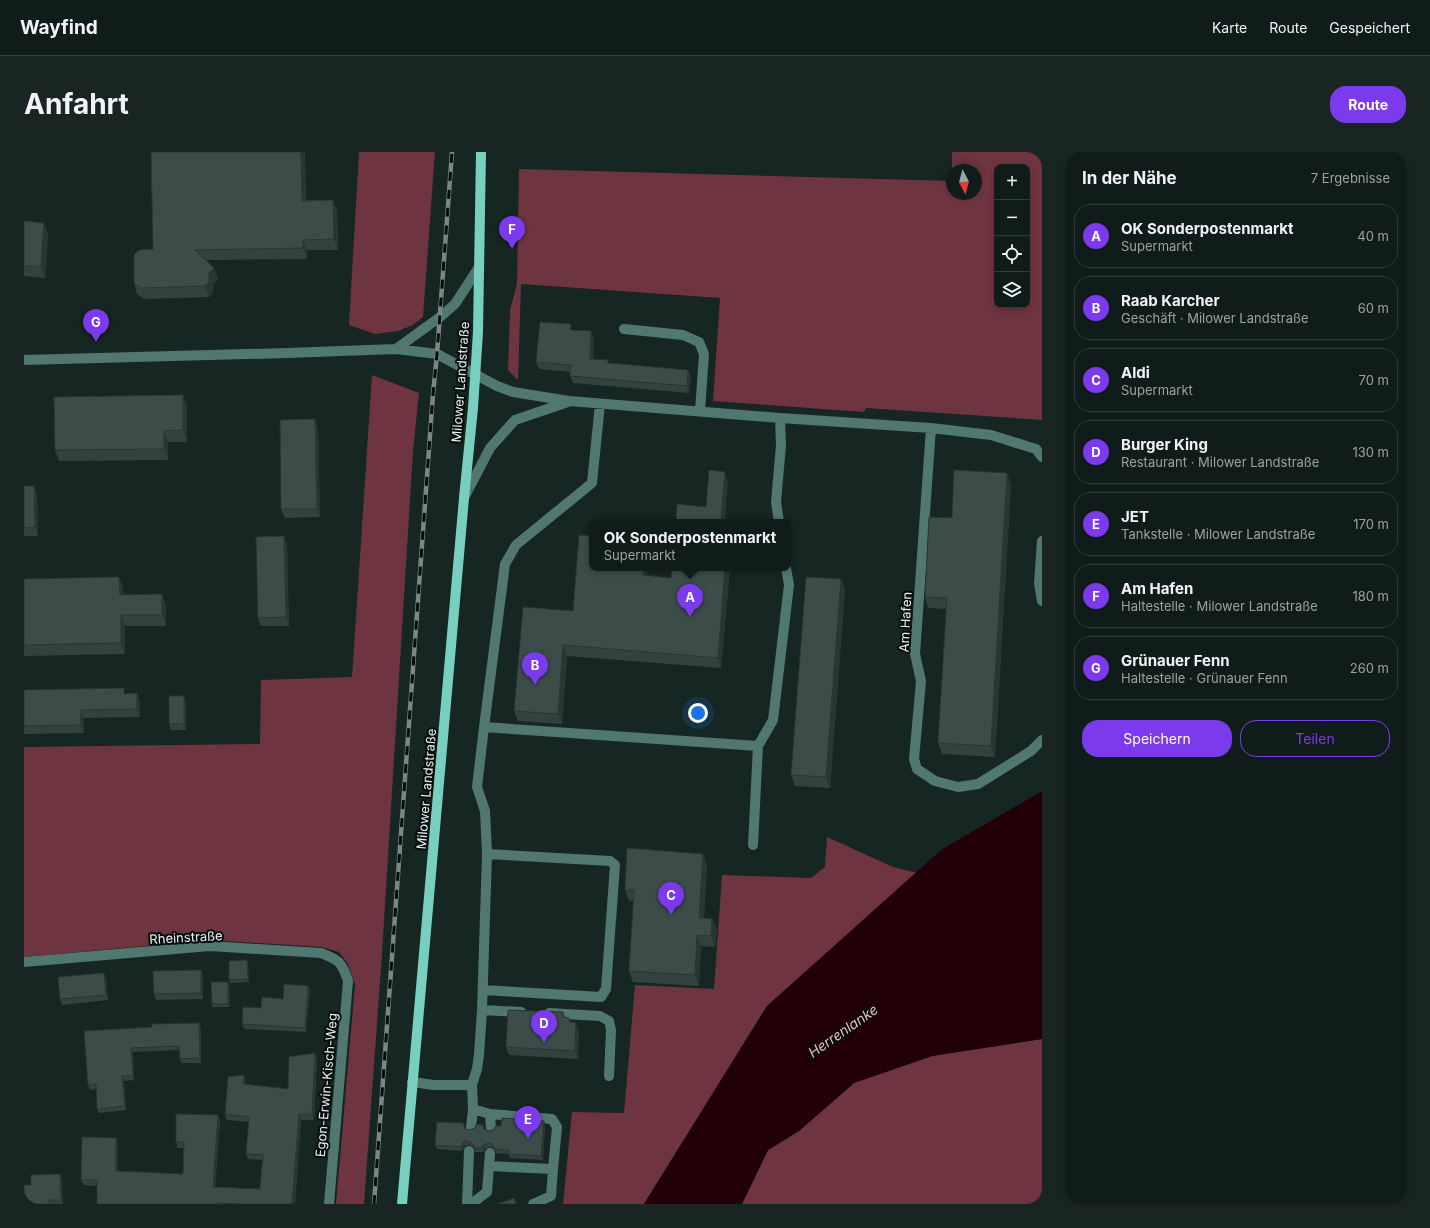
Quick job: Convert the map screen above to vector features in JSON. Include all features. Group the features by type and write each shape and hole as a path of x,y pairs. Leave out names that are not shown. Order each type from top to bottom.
{"main road":[{"name":"Milower Landstraße","path":"402,1204 475,374 478,332 481,152"}],"street":[{"name":"Milower Landstraße","path":"396,349 440,317 455,304 479,267"},
{"path":"624,329 683,335 699,342 704,354 700,411"},
{"path":"24,360 288,354 396,349 437,354 497,386 513,392 569,402 932,428 991,435 1036,449 1042,457"},
{"name":"Milower Landstraße","path":"464,498 490,448 516,420 569,402"},
{"path":"471,1128 473,1109 472,1085 477,1069 479,1054 482,1010 487,854 485,811 477,787 505,564 516,545 592,483 600,404"},
{"path":"779,519 776,502 781,445 780,418"},
{"name":"Am Hafen","path":"932,428 915,654 921,681 914,759 917,769 935,781 958,787 978,784 1031,751 1042,740"},
{"path":"1042,541 1039,583 1042,601"},
{"path":"752,845 758,746 773,720 789,585 787,571"},
{"path":"484,727 758,746"},
{"path":"483,990 601,997 606,990 614,865 610,861 487,854"},
{"name":"Rheinstraße","path":"24,962 210,946 321,953 336,959 344,969"},
{"name":"Egon-Erwin-Kisch-Weg","path":"329,1204 348,981 344,969"},
{"path":"482,1010 600,1016 609,1021 611,1030 608,1076"},
{"path":"412,1082 434,1085 472,1085"},
{"path":"473,1109 490,1114 552,1119 557,1127 551,1196 532,1204"},
{"path":"490,1114 491,1129"},
{"path":"466,1204 469,1151"},
{"path":"471,1204 487,1192 490,1153"},
{"path":"489,1166 553,1169"}],"shaded area":[{"path":"359,152 435,152 423,317 413,325 398,331 375,334 349,325"},
{"path":"952,152 1042,152 1042,420 866,408 864,412 713,401 720,298 521,284 518,380 508,370 510,310 517,284 519,169 946,181 946,200 982,200 982,164 952,164"},
{"path":"372,375 419,393 413,451 382,954 364,1204 336,1204 355,985 348,964 339,952 322,947 210,940 24,957 24,747 260,744 261,680 352,677"},
{"path":"827,837 893,867 917,873 767,1006 644,1204 563,1204 572,1112 624,1113 635,985 714,989 722,875 811,878 825,867"},
{"path":"1042,1039 1042,1204 742,1204 768,1150 799,1131 854,1083 932,1056"}],"water":[{"name":"Herrenlanke","path":"1042,791 1042,1039 932,1056 854,1083 799,1131 768,1150 742,1204 644,1204 767,1006 941,850"}],"building":[{"path":"151,152 301,152 302,201 333,200 334,239 303,240 303,248 195,250 214,268 209,273 209,282 205,286 140,288 134,283 134,255 139,250 153,249"},
{"path":"24,221 44,223 41,267 24,266"},
{"path":"540,322 571,324 570,330 591,331 590,359 608,360 608,363 688,370 687,386 570,376 571,365 536,362"},
{"path":"183,395 183,430 164,431 164,449 55,450 54,397"},
{"path":"315,419 317,509 281,509 280,420"},
{"path":"709,470 725,472 721,519 676,519 677,504 706,507"},
{"path":"954,470 1007,473 991,746 938,743 947,598 925,597 929,517 952,518"},
{"path":"24,486 34,486 35,527 24,528"},
{"path":"579,535 589,536 589,571 643,571 643,575 671,578 672,571 725,571 718,658 563,645 558,714 514,711 523,607 573,611"},
{"path":"284,536 286,617 258,618 256,537"},
{"path":"119,577 120,595 162,594 162,615 121,615 121,643 24,645 24,579"},
{"path":"806,577 841,579 826,777 791,775"},
{"path":"124,688 124,694 137,693 137,709 81,710 81,725 24,726 24,690"},
{"path":"169,696 184,696 184,724 169,724"},
{"path":"627,848 703,854 699,918 712,919 711,936 697,935 695,975 629,971 634,890 625,890"},
{"path":"247,960 248,979 229,980 229,961"},
{"path":"201,970 201,993 154,994 153,971"},
{"path":"104,973 106,995 60,999 58,977"},
{"path":"211,982 228,982 228,1004 212,1004"},
{"path":"284,984 308,986 305,1028 242,1024 243,1007 261,1008 262,997 283,999"},
{"path":"508,1010 563,1012 563,1017 569,1018 569,1022 576,1023 575,1051 506,1047"},
{"path":"199,1023 200,1058 180,1059 179,1046 131,1048 133,1076 122,1076 125,1106 97,1109 96,1084 88,1085 84,1031 152,1027 152,1024"},
{"path":"315,1053 312,1115 299,1114 292,1204 97,1204 97,1180 81,1180 82,1137 116,1138 116,1171 183,1174 184,1142 176,1142 176,1114 218,1115 213,1187 260,1189 263,1155 246,1154 249,1117 225,1114 228,1077 244,1075 243,1084 288,1089 289,1057"},
{"path":"502,1118 544,1121 541,1156 508,1154 509,1150 495,1149 492,1144 489,1143 483,1145 482,1148 474,1148 473,1144 468,1141 464,1141 461,1147 435,1145 437,1122 463,1123 465,1129 469,1130 475,1128 476,1124 483,1125 484,1129 490,1131 496,1126 501,1126"},
{"path":"60,1174 61,1200 49,1200 49,1204 24,1204 24,1185 31,1185 31,1175"},
{"path":"514,1198 516,1204 498,1204"}],"railway":[{"path":"374,1204 452,152"}],"place":[{"name":"Am Hafen","path":"512,249"},
{"name":"Grünauer Fenn","path":"96,342"},
{"name":"OK Sonderpostenmarkt","path":"690,617"},
{"name":"Raab Karcher","path":"535,685"},
{"name":"Aldi","path":"671,915"},
{"name":"Burger King","path":"544,1043"},
{"name":"JET","path":"528,1139"}]}
